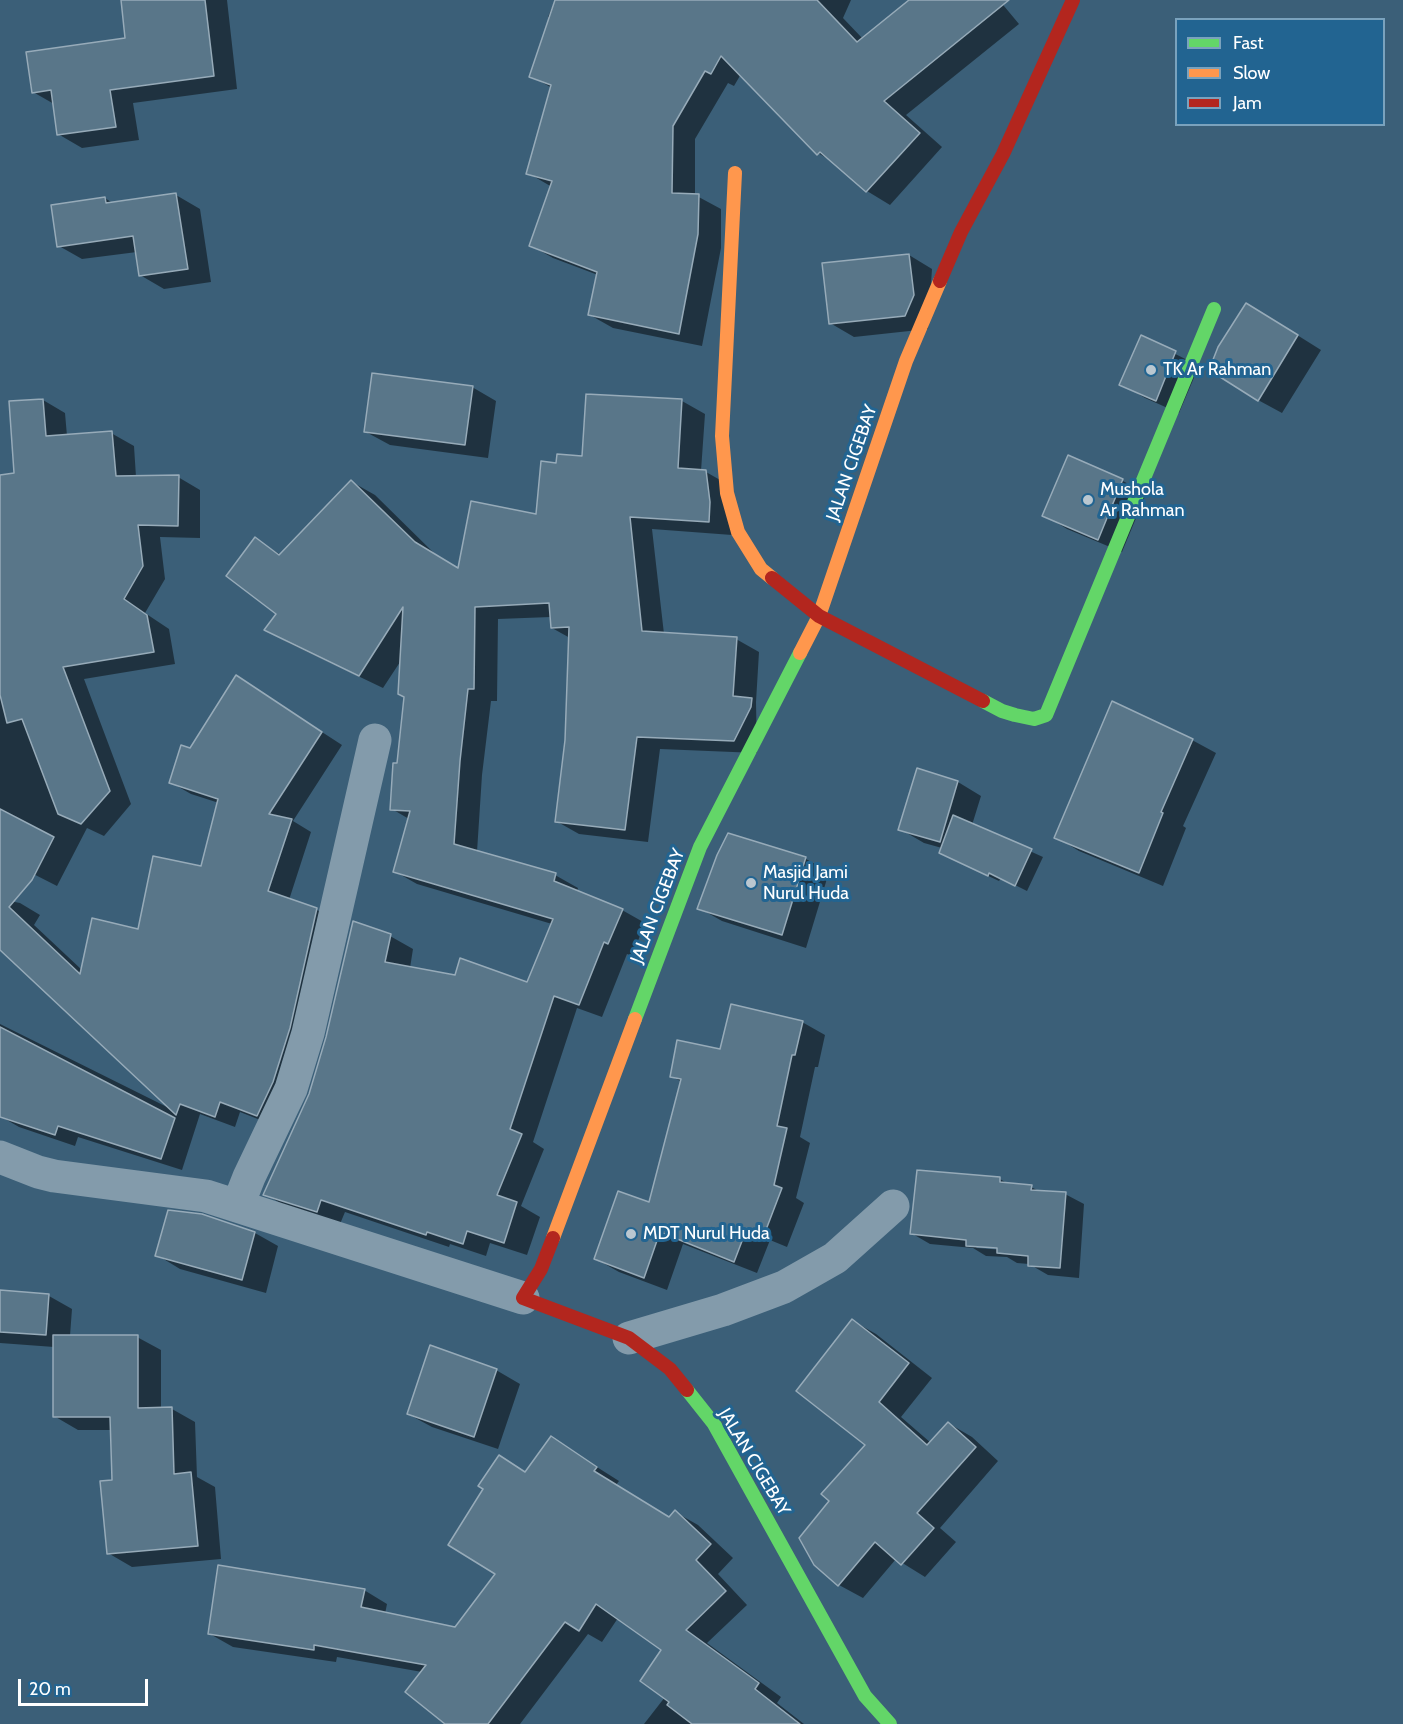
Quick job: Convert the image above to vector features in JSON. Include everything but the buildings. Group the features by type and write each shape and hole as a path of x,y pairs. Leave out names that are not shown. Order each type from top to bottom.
{"street":[{"name":"JALAN CIGEBAY","path":"890,1724 865,1696 714,1424 670,1369 629,1338 524,1298 541,1269 700,847 819,616 906,362 962,232 1003,154 1073,0"},
{"path":"735,173 722,436 727,493 738,532 761,569 819,616 1002,711 1028,719 1046,715 1214,309"},
{"path":"238,1205 291,1089 308,1033 375,740"},
{"path":"0,1157 54,1176 184,1192 238,1205 524,1298"},
{"path":"629,1338 723,1310 784,1287 835,1258 893,1206"}],"traffic: fast":[{"path":"983,701 1015,715 1034,719 1046,715 1214,309"},
{"path":"635,1019 700,847 800,653"},
{"path":"687,1390 714,1424 865,1696 890,1724"}],"traffic: slow":[{"path":"735,173 722,436 727,493 738,532 761,569 772,578"},
{"path":"800,653 819,616 906,361 940,281"},
{"path":"553,1238 635,1019"}],"traffic: jam":[{"path":"940,281 961,232 1003,154 1073,0"},
{"path":"772,578 819,616 983,701"},
{"path":"553,1238 541,1269 523,1298 629,1338 670,1369 687,1390"}],"place":[{"name":"TK Ar Rahman","path":"1151,370"},
{"name":"Mushola Ar Rahman","path":"1088,500"},
{"name":"Masjid Jami Nurul Huda","path":"751,883"},
{"name":"MDT Nurul Huda","path":"631,1234"}]}
